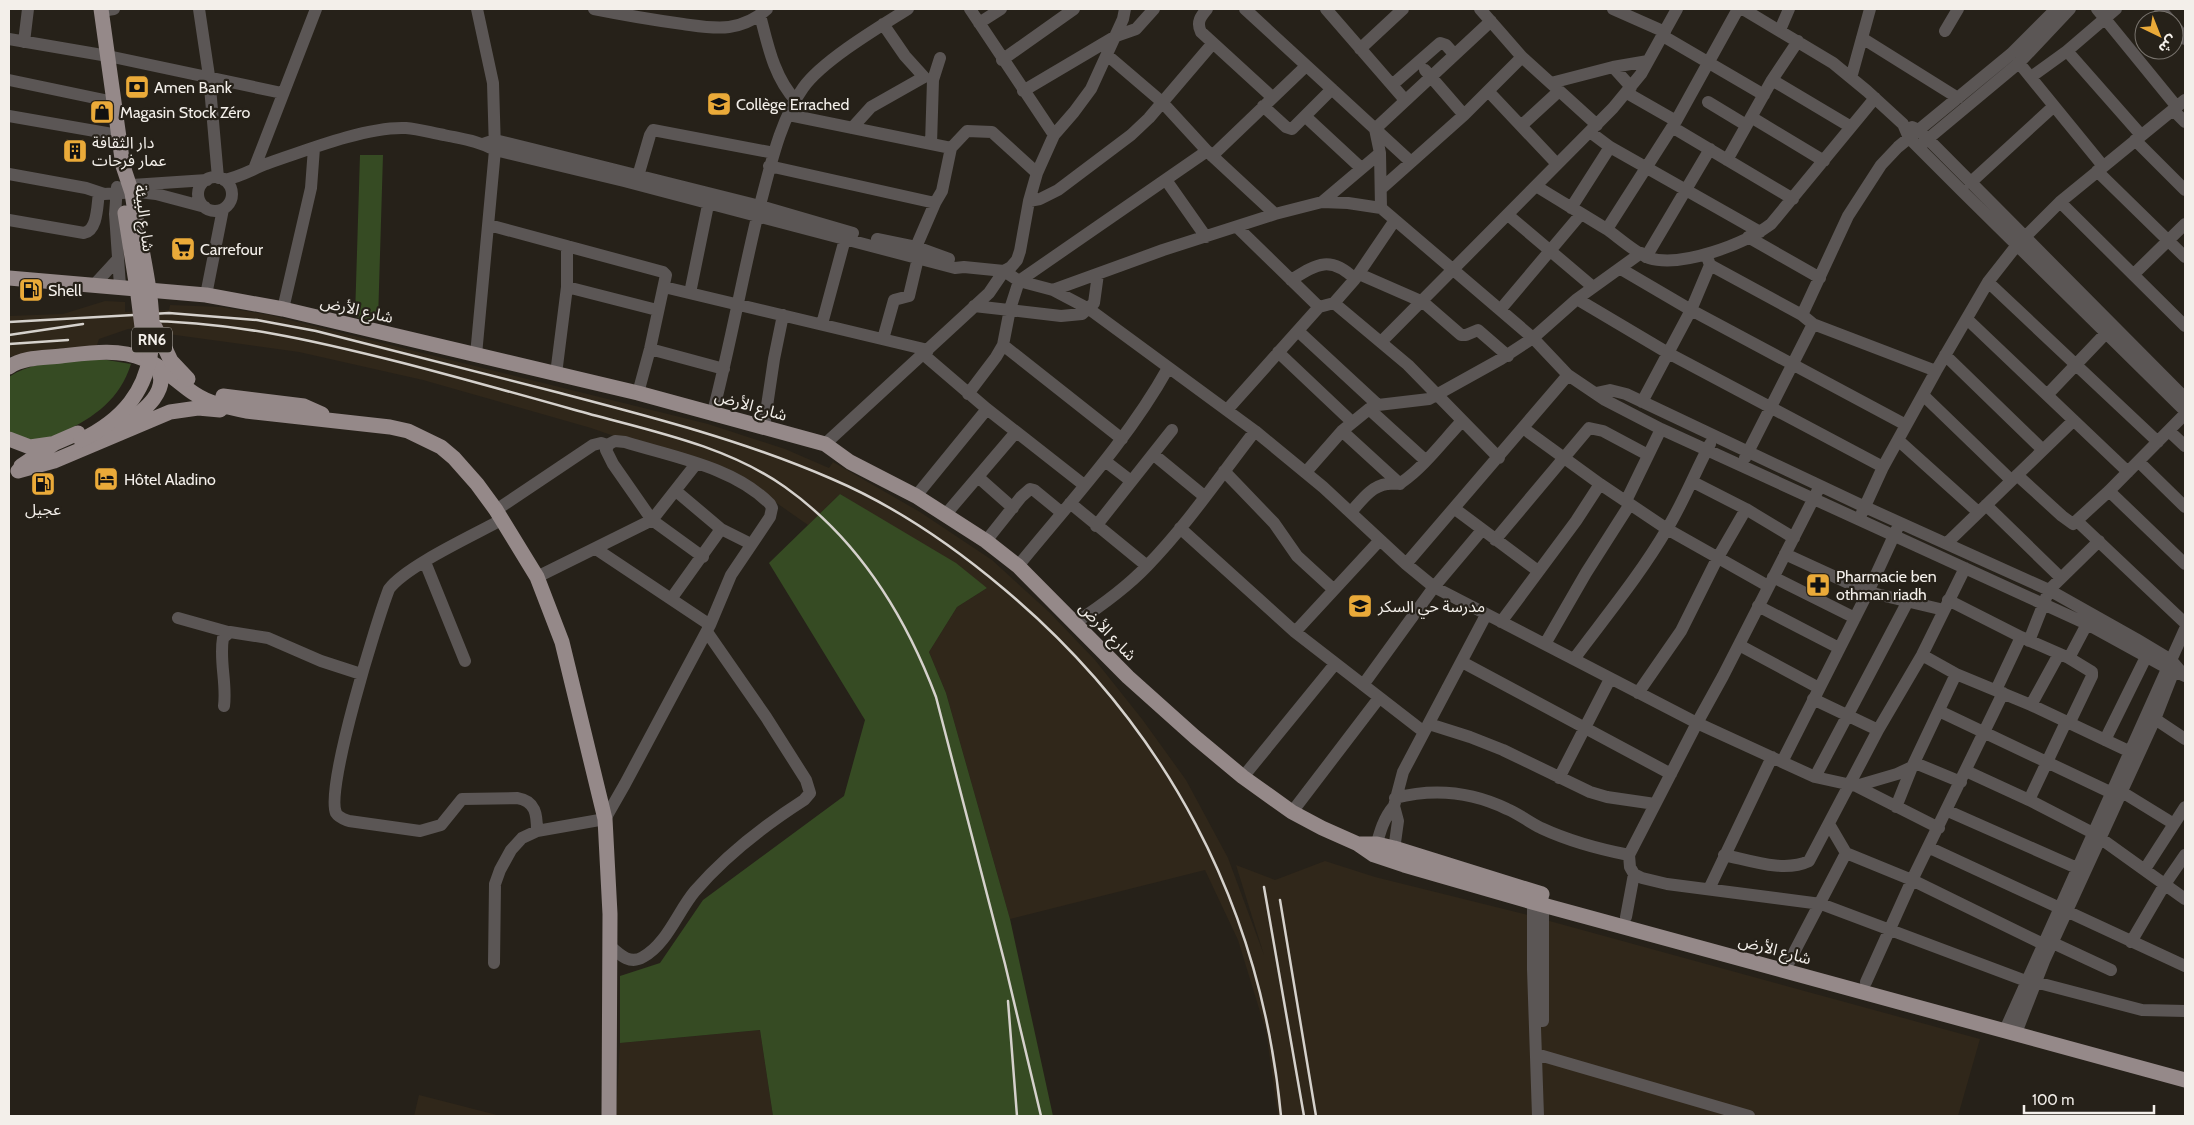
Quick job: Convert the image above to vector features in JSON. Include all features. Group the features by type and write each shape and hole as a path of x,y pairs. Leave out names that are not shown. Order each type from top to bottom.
{"main road":[{"name":"RN6","path":"105,9 108,56 118,135"},
{"name":"شارع البيئة","path":"12,472 106,427 136,398 148,370 152,336 152,315 130,212 123,190 123,166 118,135"},
{"name":"شارع البيئة","path":"12,472 55,443 84,439 100,420 120,402 135,380 140,367 143,346 130,212"},
{"name":"شارع الأرض","path":"9,278 120,286 206,295 283,309 638,393 825,444 850,462 916,496 986,541 1018,566 1136,683 1243,777 1292,812 1358,844 1538,898 2012,1027 2185,1070"},
{"path":"152,315 160,340 171,361 188,379 200,387 224,396 304,406 338,421"},
{"path":"9,367 26,360 99,352 129,355 145,359 156,365 207,401 246,411"},
{"path":"84,439 133,418 156,395 162,382 162,376 156,365"},
{"path":"84,439 183,409 246,411 408,431 441,447 454,458 499,515 537,577 562,642 604,819 610,946 609,1116"},
{"path":"9,440 30,447 55,443"},
{"name":"شارع الأرض","path":"1538,898 1626,917 1866,982 1893,995"},
{"name":"شارع الأرض","path":"2012,1027 2185,1080"}],"street":[{"path":"24,42 28,9"},
{"path":"199,9 209,76 216,179"},
{"path":"254,169 316,9"},
{"path":"476,355 490,225 493,83 477,9"},
{"path":"594,9 646,19 712,27 729,27 740,24 764,12 775,70 781,83 796,101"},
{"path":"713,412 769,166 789,115 803,88 816,74 884,24 908,9"},
{"path":"970,9 1022,91 1054,135"},
{"path":"979,23 1001,9"},
{"path":"1002,60 1074,9"},
{"path":"825,444 989,293 1004,271 1014,264 1020,251 1028,201 1037,173 1054,135 1084,100 1116,36 1125,9"},
{"path":"1022,91 1116,36 1136,29 1154,9"},
{"path":"1207,9 1198,23 1201,32 1268,101 1290,129 1295,128 1332,89"},
{"path":"1245,9 1411,162"},
{"path":"1326,9 1405,100"},
{"path":"1360,49 1403,9"},
{"path":"1480,9 1522,57 1555,87 1610,147 1686,188 1820,278"},
{"path":"1613,9 1664,34 1764,95"},
{"path":"1382,342 1629,90 1664,34 1676,9"},
{"path":"1606,229 1674,124 1738,9"},
{"path":"1743,9 1833,63 1875,98 1970,183 2021,241 2185,398"},
{"path":"1780,30 1788,9"},
{"path":"1851,78 1870,9"},
{"path":"1945,31 1958,9"},
{"path":"1919,138 1958,98 2011,54 2056,9"},
{"path":"1802,316 1856,202 1880,165 2019,63 2070,9"},
{"path":"2031,77 2067,50 2101,13 2116,9"},
{"path":"2101,13 2178,105 2185,122"},
{"path":"1375,129 1454,54 1491,22"},
{"path":"884,24 905,56 929,79"},
{"path":"1862,38 1958,98"},
{"path":"9,39 108,56 282,93"},
{"path":"1727,160 1772,80 1798,41"},
{"path":"1028,201 1051,195 1131,135 1149,118 1213,43"},
{"path":"1392,85 1440,43 1446,45 1454,54"},
{"path":"2067,50 2138,138 2185,190"},
{"path":"1107,55 1162,102 1209,154 1275,214"},
{"path":"1382,188 1489,92 1522,57"},
{"path":"931,144 929,79 940,58"},
{"path":"1522,126 1555,87 1613,67 1648,61"},
{"path":"1418,63 1464,115"},
{"path":"2019,63 2100,168 2185,257"},
{"path":"968,394 1003,345 1010,309 1019,281 1166,180 1209,154 1306,66"},
{"path":"1613,67 1629,90 1674,124 1727,160 1793,199"},
{"path":"852,128 871,106 929,79"},
{"path":"9,80 114,102"},
{"path":"1772,80 1851,127"},
{"path":"1489,92 1557,164"},
{"path":"1536,186 1644,255 1676,260 1708,260 1754,235 1779,217 1875,98"},
{"path":"1708,102 1824,161"},
{"path":"1862,513 1883,467 1988,282 2021,241 2060,202 2178,105"},
{"path":"1970,183 2054,106"},
{"path":"789,115 951,148"},
{"path":"9,116 118,135"},
{"path":"1306,117 1360,168"},
{"path":"86,188 99,193 240,177 254,169 314,148 380,130 405,128 638,176 845,240 917,253"},
{"path":"1375,129 1380,153 1381,208"},
{"path":"638,176 653,130 774,153"},
{"path":"884,339 894,300 910,296 917,253 934,203 943,186 951,148 967,131 992,132 1037,173"},
{"path":"1919,138 2021,241 2185,413 2139,462 2073,524 2014,478 1923,395"},
{"path":"491,145 708,205 758,212 870,238 955,268 964,267 1004,271 1019,281 1053,290 1089,310 1255,430 1306,472 1406,564 1434,587 1697,723 1815,777 1852,785 1939,828"},
{"path":"1500,310 1551,251 1576,211 1610,147"},
{"path":"283,309 311,188 314,148"},
{"path":"1306,472 1342,431 1373,407 1418,401 1437,395 1508,356 1533,338 1577,299 1644,255 1710,149"},
{"path":"1322,202 1380,153"},
{"path":"769,166 934,203"},
{"path":"9,174 86,188 156,194 217,211 223,209 229,203 240,177"},
{"path":"216,179 230,186 232,195"},
{"path":"205,208 201,202 199,190 216,179"},
{"path":"1166,180 1206,237"},
{"path":"120,286 115,214 123,190"},
{"path":"9,220 78,232 88,232 94,226 99,193"},
{"path":"1053,290 1275,214 1322,202 1348,203 1381,208 1533,338 1568,375 1619,408 1814,498 1862,513 1900,522 2049,590 2136,638 2176,669"},
{"path":"2060,202 2185,326"},
{"path":"690,293 708,205"},
{"path":"206,295 223,209"},
{"path":"1508,215 1594,287"},
{"path":"1227,410 1319,307 1334,302 1357,276 1395,220"},
{"path":"2134,274 2185,224"},
{"path":"490,225 662,272 666,277 638,393"},
{"path":"1238,228 1319,307"},
{"path":"822,324 845,240"},
{"path":"556,374 567,287 567,246"},
{"path":"94,285 117,260"},
{"path":"1642,402 1691,310 1708,260"},
{"path":"1708,260 1813,324 1936,371"},
{"path":"1291,280 1310,269 1328,264 1341,266 1357,276 1423,302 1460,335 1466,335 1478,330 1508,356"},
{"path":"1621,269 1691,310 1906,425"},
{"path":"974,306 1061,316 1082,314 1089,310 1094,303 1098,274"},
{"path":"1988,282 2158,442"},
{"path":"664,286 884,339 926,352 968,394 1084,486"},
{"path":"567,287 657,310"},
{"path":"1577,299 1668,353 1883,467"},
{"path":"1334,302 1408,365 1499,458"},
{"path":"764,426 783,315"},
{"path":"1967,319 2128,472"},
{"path":"1741,465 1794,365 1813,324"},
{"path":"1298,331 1425,460"},
{"path":"2047,395 2107,332"},
{"path":"1003,345 1122,439"},
{"path":"650,349 724,369"},
{"path":"1278,352 1352,422"},
{"path":"1945,355 2043,450"},
{"path":"1018,566 1122,439 1151,397 1168,368"},
{"path":"1406,564 1499,458 1568,375"},
{"path":"1596,393 1615,390 1749,452 1820,486 1894,535 2044,604 2146,656 2176,669"},
{"path":"916,496 987,409"},
{"path":"1351,512 1366,495 1377,487 1386,484 1400,484 1462,421"},
{"path":"1947,543 2073,421"},
{"path":"1523,428 1600,484 1667,529 1717,559 1855,618"},
{"path":"1495,540 1586,430 1591,428 1616,437 1648,455"},
{"path":"1545,644 1628,502 1661,429"},
{"path":"1096,526 1172,430"},
{"path":"1075,623 1117,593 1147,566 1180,528 1255,430"},
{"path":"1342,431 1400,484"},
{"path":"2169,431 2185,446"},
{"path":"946,514 1016,432"},
{"path":"1574,659 1644,564 1667,529 1693,482 1714,437"},
{"path":"1898,440 1982,509 2061,578"},
{"path":"494,963 497,877 505,858 517,842 537,831 604,819 625,784 709,628 723,590 770,517 772,508 770,504 745,485 721,473 696,464 625,442 615,441 607,445 601,443 593,445 499,515 396,581 390,589 361,674 336,787 336,808 339,817 349,821 420,831 441,825 462,799 517,798 525,799 536,811 537,831"},
{"path":"607,445 606,450 613,464 652,520 703,557"},
{"path":"1153,454 1204,496"},
{"path":"1105,461 1131,481"},
{"path":"2139,462 2185,507"},
{"path":"537,577 652,520 696,464"},
{"path":"1224,471 1274,523 1297,556 1333,589"},
{"path":"978,477 1013,508"},
{"path":"1693,482 1746,509 1794,538"},
{"path":"1501,622 1576,521 1600,484"},
{"path":"1820,486 1739,646 1629,855 1630,867 1634,874 1642,878 1667,884 1821,904 2030,982 2142,1010 2185,1011"},
{"path":"986,541 1020,497 1030,489 1096,526 1147,566"},
{"path":"676,491 721,528 751,544"},
{"path":"2109,491 2185,564"},
{"path":"1455,509 1538,571"},
{"path":"1638,693 1681,631 1717,559 1746,509"},
{"path":"2077,521 2185,623"},
{"path":"1709,889 1724,855 1816,693 1868,592 1900,522"},
{"path":"671,599 703,557 721,528"},
{"path":"1180,528 1296,632 1335,664 1379,698 1426,728 1503,750 1559,778 1607,797 1656,804"},
{"path":"1363,685 1434,587 1482,530"},
{"path":"1296,632 1333,589 1380,540"},
{"path":"1866,982 1912,880 1948,810 1999,691 2044,604 2049,590 2099,541"},
{"path":"596,549 671,599 709,628 806,780 810,792 804,800 757,833 705,879 684,904 667,933 650,952 642,958 630,960 624,958 610,946"},
{"path":"1785,554 1868,592 1908,601 1946,605 2064,656 2088,669 2092,674 2029,800"},
{"path":"425,562 465,660"},
{"path":"1724,855 1788,866 1800,866 1809,862 1852,785 1878,730 1922,655 1965,568"},
{"path":"1815,777 1908,601"},
{"path":"1758,606 1839,648"},
{"path":"1375,849 1385,816 1395,802 1403,772 1486,615"},
{"path":"178,618 228,632 245,633 268,638 321,661 361,674"},
{"path":"2031,705 2086,624"},
{"path":"2134,754 2155,719 2176,669 2177,648 2185,629"},
{"path":"224,706 226,687 221,650 223,638 228,632"},
{"path":"1739,646 1816,693 1848,716 1878,730"},
{"path":"1922,655 1956,674 2031,705 2134,754"},
{"path":"2105,740 2146,656"},
{"path":"1462,662 1671,774"},
{"path":"1243,777 1335,664"},
{"path":"2012,1027 2030,982 2134,754 2176,669"},
{"path":"1896,807 1956,674"},
{"path":"1559,778 1610,679"},
{"path":"1292,812 1379,698"},
{"path":"1939,711 2117,792 2174,824"},
{"path":"2155,719 2185,739"},
{"path":"1852,785 1897,774 1914,765 1963,776 2029,800 2097,836 2185,899"},
{"path":"1395,802 1430,792 1471,795 1509,810 1540,827 1572,841 1629,855"},
{"path":"1393,855 1398,821 1395,802"},
{"path":"2145,869 2185,807"},
{"path":"1948,810 2077,868"},
{"path":"1829,824 1846,852 1912,880 2048,944 2111,970"},
{"path":"2063,910 2077,868 2097,836"},
{"path":"1930,848 2185,966"},
{"path":"1789,962 1821,904 1846,852"},
{"path":"2131,942 2165,884 2185,855"},
{"path":"1626,917 1634,874"},
{"path":"1538,898 1538,1116"},
{"path":"1539,1055 1545,1116"},
{"path":"1539,1055 1749,1116"}],"shaded area":[{"path":"105,301 125,302 125,312 169,310 170,305 221,307 270,315 708,424 785,449 829,468 833,462 920,512 992,560 1049,612 1095,660 1142,719 1186,780 1228,858 1264,955 1236,865 1275,880 1325,861 1375,877 1524,914 1980,1039 1958,1116 1278,1116 1266,1031 1238,940 1205,870 1010,919 946,693 929,652 957,607 987,588 840,494 808,525 748,483 591,428 423,380 299,352 168,334 167,327 128,329 99,339 96,348 22,357 9,356 9,316 63,314"},
{"path":"760,1030 773,1116 616,1116 620,1043"},
{"path":"419,1095 501,1116 414,1116"}],"green space":[{"path":"360,155 383,155 378,321 355,317"},
{"path":"74,360 107,360 131,364 113,397 105,406 86,420 42,440 25,440 9,432 9,377 32,366"},
{"path":"840,494 956,563 987,588 957,607 929,652 946,693 1010,919 1053,1116 773,1116 760,1030 620,1043 620,976 660,963 703,900 844,796 865,720 769,563"}],"railway":[{"path":"9,322 169,313 257,320 316,331 595,402 732,441 832,479 900,514 964,557 1004,589 1062,642 1113,699 1158,760 1196,824 1227,892 1252,964 1270,1038 1281,1116"},
{"path":"140,321 207,324 306,340 425,369 657,432 710,449 761,472 785,487 811,508 835,530 857,555 894,608 910,637 936,697 1005,964 1041,1116"},
{"path":"9,335 83,324"},
{"path":"9,344 68,340"},
{"path":"1264,887 1304,1116"},
{"path":"1280,900 1316,1116"},
{"path":"1008,1001 1017,1116"}],"place":[{"name":"Amen Bank","path":"137,87"},
{"name":"Collège Errached","path":"719,104"},
{"name":"Magasin Stock Zéro","path":"102,112"},
{"name":"دار الثقافة عمار فرحات","path":"75,151"},
{"name":"Carrefour","path":"183,249"},
{"name":"Shell","path":"31,290"},
{"name":"Hôtel Aladino","path":"106,479"},
{"name":"عجيل","path":"43,484"},
{"name":"Pharmacie ben othman riadh","path":"1818,585"},
{"name":"مدرسة حي السكر","path":"1360,606"}]}
